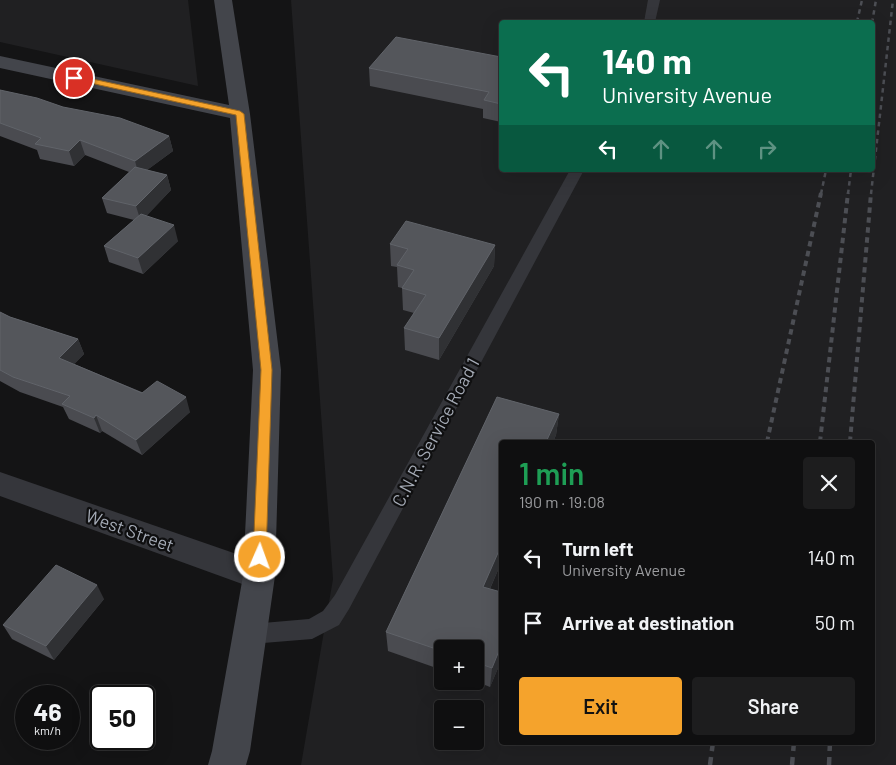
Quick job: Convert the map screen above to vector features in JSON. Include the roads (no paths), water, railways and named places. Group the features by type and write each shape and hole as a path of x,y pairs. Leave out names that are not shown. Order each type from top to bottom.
{"main road":[{"path":"224,0 240,114 267,370 259,576 231,751 227,765"},
{"path":"0,62 240,114"}],"street":[{"name":"West Street","path":"0,484 259,576"}],"lane":[{"path":"650,20 654,0"},
{"name":"C.N.R. Service Road 1","path":"250,634 312,629 331,618 347,593 576,172"}],"railway":[{"path":"857,20 862,0"},
{"path":"873,20 876,0"},
{"path":"875,159 893,0"},
{"path":"821,194 826,172"},
{"path":"848,194 851,172"},
{"path":"871,194 873,172"},
{"path":"767,440 821,193"},
{"path":"820,440 848,193"},
{"path":"850,440 871,193"},
{"path":"710,765 713,745"},
{"path":"792,765 794,745"},
{"path":"829,765 830,745"}]}
